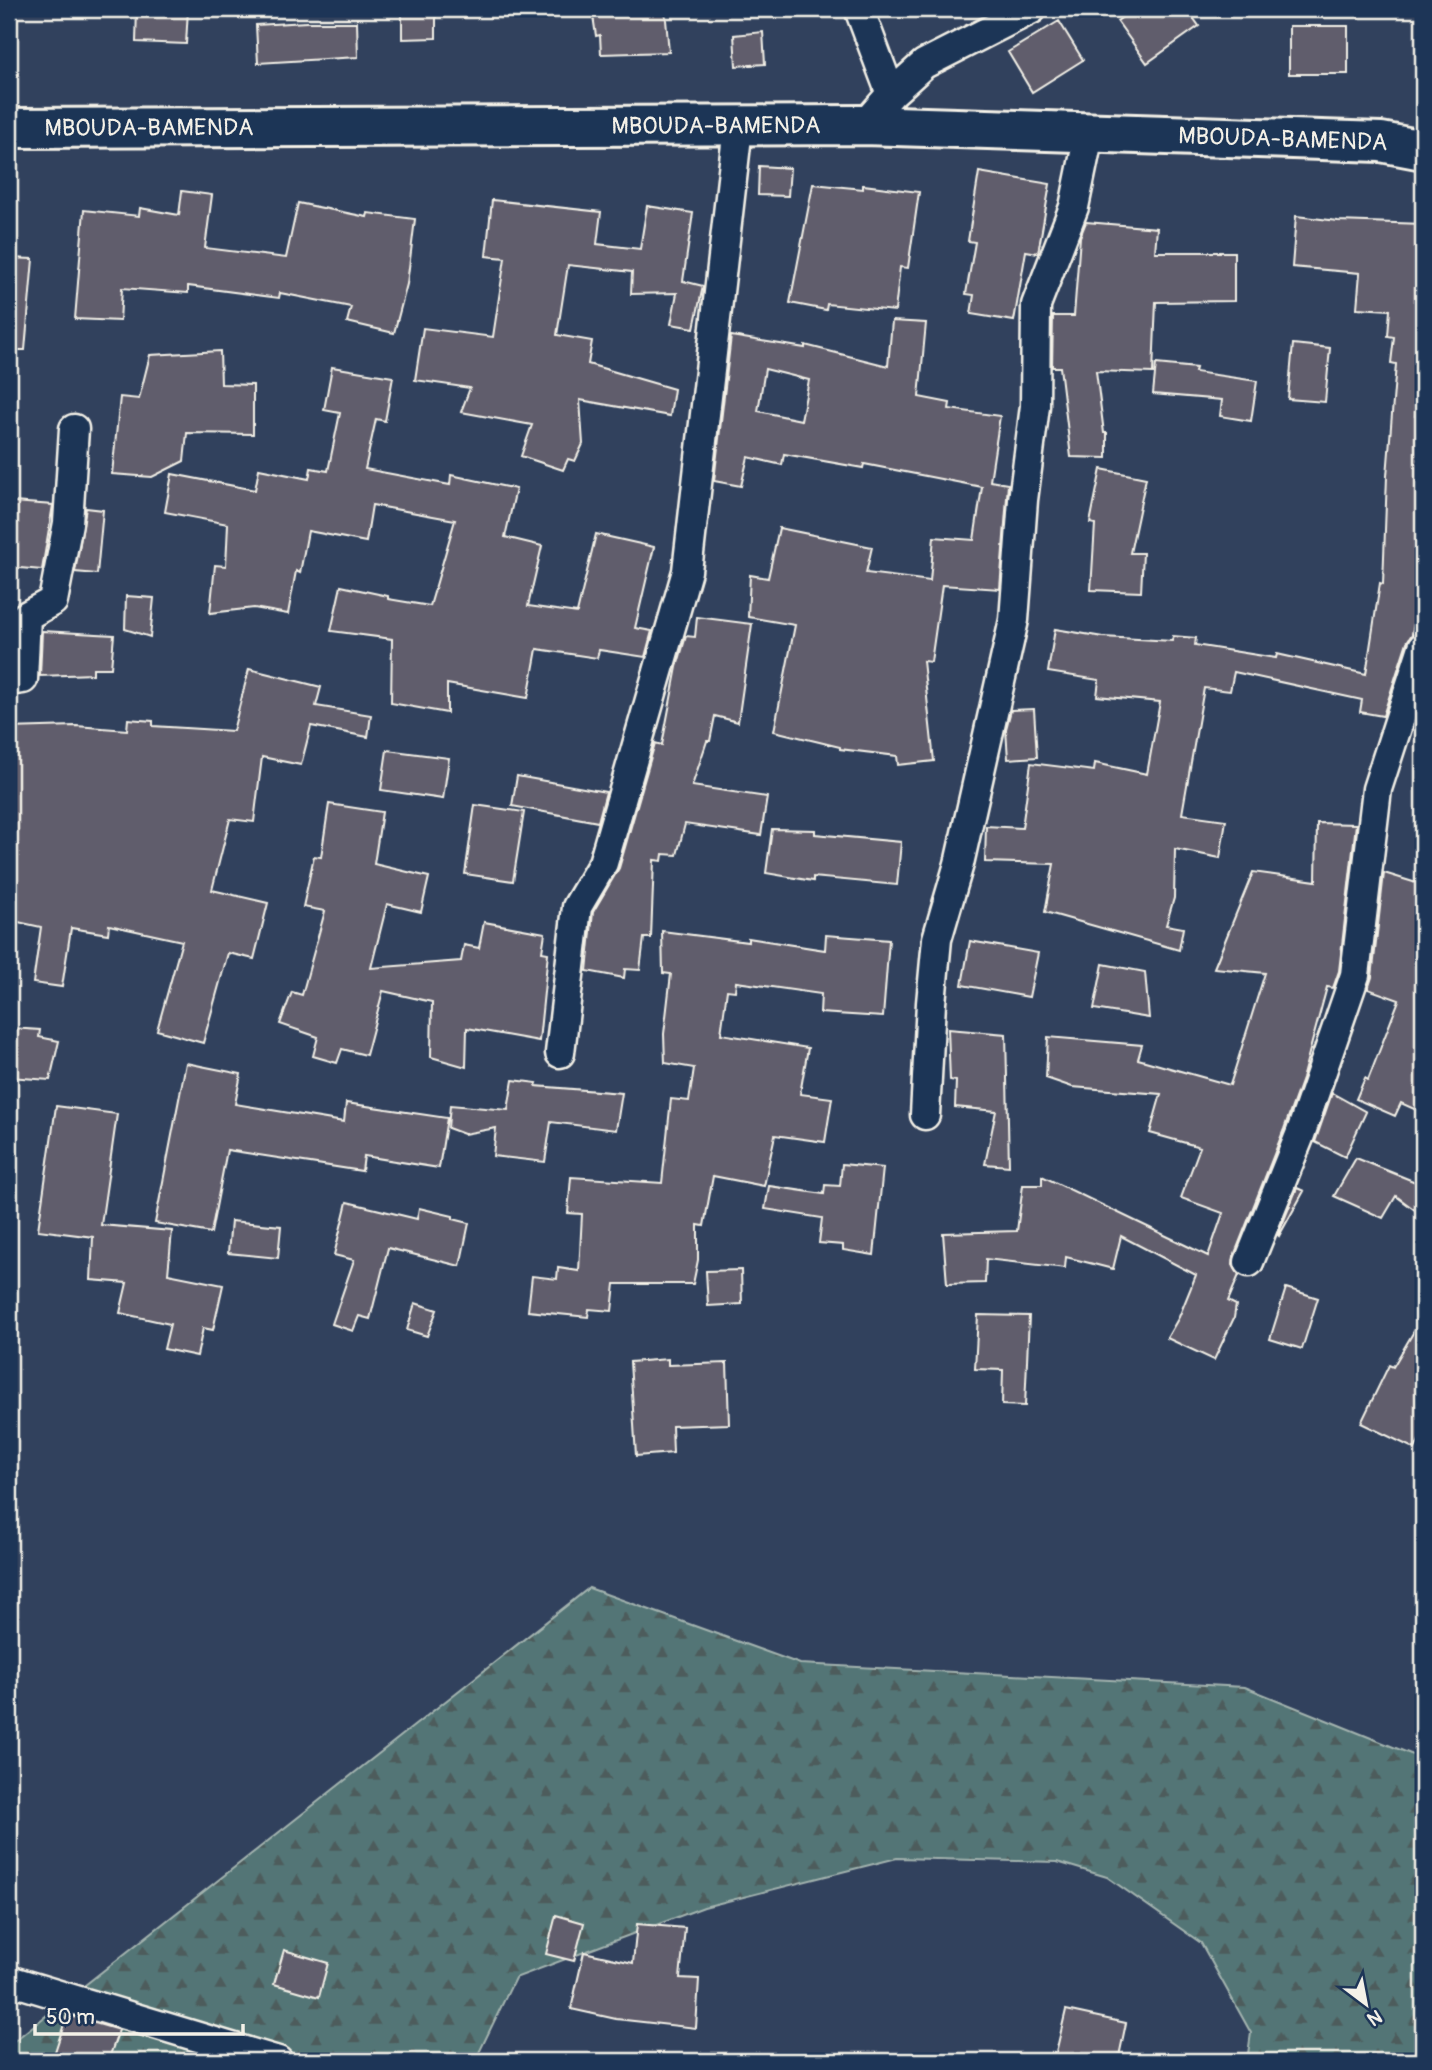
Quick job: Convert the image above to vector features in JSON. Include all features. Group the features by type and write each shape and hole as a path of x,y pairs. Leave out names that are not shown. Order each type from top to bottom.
{"highway":[{"name":"MBOUDA-BAMENDA","path":"9,128 864,125 1381,142 1423,150"}],"street":[{"path":"859,9 891,94"},
{"path":"864,125 891,94 924,64 1032,9"},
{"path":"560,1053 577,907 603,863 687,571 738,127"},
{"path":"925,1115 930,1003 937,939 959,864 1014,620 1023,500 1035,406 1036,305 1074,207 1089,134"},
{"path":"9,681 23,679 26,616 53,601 68,523 74,429"},
{"path":"1249,1262 1300,1135 1355,975 1377,789 1423,647"},
{"path":"9,1980 278,2061"}],"green space":[{"path":"589,1588 800,1664 1245,1687 1423,1759 1423,2061 1247,2061 1251,2033 1201,1943 1107,1877 1057,1862 897,1858 704,1907 515,1978 475,2061 9,2061 9,2045"}],"building":[{"path":"137,9 188,9 186,44 136,42"},
{"path":"402,9 436,9 436,38 402,39"},
{"path":"592,9 665,9 669,52 601,54 600,35 596,36"},
{"path":"1134,9 1187,9 1199,26 1147,63 1117,21"},
{"path":"1059,21 1083,60 1032,92 1008,52"},
{"path":"357,22 358,57 258,63 256,25"},
{"path":"1289,26 1348,26 1348,74 1289,74"},
{"path":"763,32 765,64 736,66 734,35"},
{"path":"759,166 790,168 788,196 758,195"},
{"path":"979,172 1050,184 1038,253 1026,251 1014,321 971,314 974,295 966,294 975,242 968,241"},
{"path":"813,184 863,189 863,185 919,192 908,268 900,267 895,311 827,304 826,310 790,303"},
{"path":"182,191 212,195 205,248 286,258 298,203 367,217 368,213 415,219 407,284 394,333 347,322 351,307 280,293 279,298 188,286 188,293 122,288 120,321 75,319 84,210 139,216 140,208 179,215"},
{"path":"492,200 601,212 597,244 640,249 647,206 693,213 683,281 703,286 694,328 671,324 677,293 631,294 632,272 568,265 557,335 592,341 588,364 674,389 670,416 580,400 583,444 575,461 568,459 563,470 521,456 532,425 461,412 470,388 415,380 423,328 493,337 505,258 486,256"},
{"path":"1296,216 1338,221 1423,224 1423,366 1419,366 1415,416 1423,416 1423,581 1412,634 1383,716 1360,712 1362,700 1234,672 1230,691 1204,688 1182,814 1226,820 1220,858 1175,849 1174,898 1166,925 1183,928 1179,950 1045,912 1054,864 985,862 986,826 1022,828 1031,763 1094,771 1095,763 1147,774 1160,702 1097,696 1099,680 1048,672 1055,629 1103,637 1172,641 1173,636 1196,638 1195,645 1276,658 1277,654 1366,674 1380,583 1383,584 1387,476 1396,364 1391,363 1394,337 1388,336 1390,310 1357,308 1360,273 1292,267"},
{"path":"1086,222 1157,228 1155,252 1234,252 1234,301 1156,302 1153,373 1096,371 1104,433 1107,433 1107,458 1071,457 1060,367 1052,367 1053,316 1074,316 1080,237"},
{"path":"9,258 33,259 25,350 9,350"},
{"path":"892,321 926,323 919,397 950,403 949,409 1000,416 990,481 1008,484 1000,589 942,585 931,662 923,661 934,761 898,765 897,756 840,749 774,731 795,625 748,617 750,575 768,578 779,528 872,547 866,573 930,581 934,537 974,540 982,487 864,464 863,468 784,454 782,465 748,457 741,486 714,481 731,336 805,348 805,345 888,366","holes":["765,369 809,380 801,420 758,411"]},
{"path":"1293,344 1330,348 1325,402 1288,399"},
{"path":"220,351 221,384 253,385 253,434 187,433 184,461 152,477 112,474 120,397 139,399 150,355"},
{"path":"1156,364 1196,368 1195,372 1257,381 1251,421 1220,416 1222,400 1153,394"},
{"path":"332,367 393,377 385,421 376,419 365,469 450,485 451,475 516,489 505,537 542,546 528,606 577,613 596,534 654,547 635,628 652,631 645,657 599,650 597,658 537,649 528,698 447,684 447,713 391,703 392,639 331,631 341,586 388,596 388,599 430,606 455,520 372,505 366,542 308,531 300,573 296,571 288,614 254,608 210,613 215,565 226,566 228,524 165,512 172,474 255,490 259,469 309,479 311,468 328,471 340,413 324,410"},
{"path":"1101,469 1146,478 1130,553 1143,553 1141,592 1091,590 1095,524 1090,523"},
{"path":"13,502 53,505 42,570 9,567"},
{"path":"86,508 103,510 97,574 75,572"},
{"path":"126,596 154,598 150,637 125,629"},
{"path":"697,617 752,624 738,722 715,716 710,741 707,741 692,786 767,797 761,835 685,824 677,855 663,854 662,861 654,860 651,938 644,938 640,970 625,969 624,978 587,971 593,912 619,868 655,743 662,745 677,667 686,636 695,637"},
{"path":"42,631 114,635 111,668 93,668 93,674 40,676"},
{"path":"249,669 321,687 316,706 371,715 368,737 311,726 301,765 262,757 254,822 230,819 212,890 268,903 254,959 228,953 203,1043 157,1030 182,941 109,925 108,934 71,928 62,987 33,983 41,927 9,920 9,728 76,726 127,730 128,719 153,721 153,726 233,731"},
{"path":"1034,709 1037,757 1008,759 1006,729 1011,710"},
{"path":"387,750 449,758 443,799 381,790"},
{"path":"517,776 606,792 598,822 512,806"},
{"path":"329,804 382,812 374,864 429,877 421,912 387,904 371,968 461,961 464,945 479,948 484,922 545,933 542,952 548,953 539,1041 467,1028 466,1067 431,1057 432,1002 383,991 366,1055 342,1049 337,1063 313,1056 318,1037 280,1024 292,992 302,995 325,911 303,907 314,856 321,857"},
{"path":"475,805 524,812 513,881 465,874"},
{"path":"1317,823 1356,824 1339,971 1333,988 1327,987 1302,1079 1234,1256 1233,1265 1239,1275 1228,1301 1236,1305 1234,1318 1214,1360 1167,1338 1179,1317 1196,1275 1121,1236 1113,1269 1066,1257 1065,1268 986,1259 985,1283 947,1284 943,1233 1017,1231 1023,1185 1042,1185 1042,1176 1208,1256 1223,1213 1181,1198 1200,1147 1150,1133 1161,1094 1072,1087 1046,1078 1048,1037 1142,1045 1138,1059 1230,1085 1265,973 1214,968 1253,872 1316,881"},
{"path":"772,829 815,830 815,834 901,842 897,885 813,877 813,881 766,873"},
{"path":"1384,873 1423,885 1423,1113 1401,1103 1395,1116 1356,1099 1365,1078 1368,1080 1399,1000 1368,989 1372,977"},
{"path":"662,931 748,942 748,938 825,950 826,935 889,940 883,1017 820,1013 821,994 736,982 735,991 727,990 721,1034 808,1048 800,1094 832,1098 825,1142 775,1135 764,1186 713,1176 704,1226 698,1225 698,1260 693,1284 615,1284 612,1311 589,1309 588,1317 528,1311 532,1276 557,1279 558,1268 579,1271 582,1214 568,1213 571,1177 662,1183 671,1099 689,1101 694,1068 665,1063 664,1034 671,974 663,973"},
{"path":"970,941 1038,953 1029,997 962,985"},
{"path":"1103,964 1145,972 1149,1018 1094,1009"},
{"path":"11,1028 40,1030 39,1037 59,1041 50,1080 9,1077"},
{"path":"948,1029 1006,1034 1009,1166 985,1164 996,1111 955,1107 956,1081 950,1080"},
{"path":"186,1063 241,1074 235,1104 344,1122 346,1103 447,1118 439,1168 364,1156 362,1171 227,1150 211,1233 155,1223"},
{"path":"513,1080 537,1083 536,1086 622,1093 616,1130 551,1122 545,1162 493,1156 496,1128 464,1134 448,1128 450,1105 508,1110"},
{"path":"1332,1093 1366,1112 1345,1157 1315,1142"},
{"path":"56,1106 117,1114 101,1225 172,1231 168,1274 223,1285 213,1330 203,1328 197,1356 164,1349 170,1324 120,1313 127,1283 91,1280 93,1237 38,1230"},
{"path":"1356,1158 1423,1185 1423,1216 1396,1196 1383,1218 1334,1196"},
{"path":"842,1164 883,1168 874,1255 843,1250 843,1245 819,1243 822,1218 765,1209 769,1186 824,1194 825,1185 840,1186"},
{"path":"1297,1188 1304,1191 1279,1236 1278,1235"},
{"path":"347,1202 417,1219 419,1208 453,1216 453,1219 469,1223 460,1266 388,1248 370,1319 359,1316 353,1331 332,1324 354,1260 334,1255"},
{"path":"231,1221 281,1226 278,1258 228,1253"},
{"path":"741,1270 742,1304 708,1306 706,1271"},
{"path":"1286,1288 1318,1298 1302,1349 1270,1339"},
{"path":"415,1303 437,1310 427,1336 407,1330"},
{"path":"978,1315 1029,1316 1025,1406 1002,1405 1003,1370 975,1369"},
{"path":"1423,1316 1423,1432 1415,1449 1361,1423 1389,1365 1393,1367"},
{"path":"668,1359 668,1365 727,1363 729,1424 672,1426 673,1453 636,1456 630,1362"},
{"path":"556,1915 584,1923 574,1961 546,1954"},
{"path":"637,1924 685,1928 680,1978 699,1979 696,2028 616,2019 571,2009 584,1952 633,1963"},
{"path":"284,1950 328,1963 319,1997 274,1984"},
{"path":"1066,2010 1126,2023 1118,2061 1054,2061"},
{"path":"67,2015 119,2030 108,2061 52,2061"}]}
